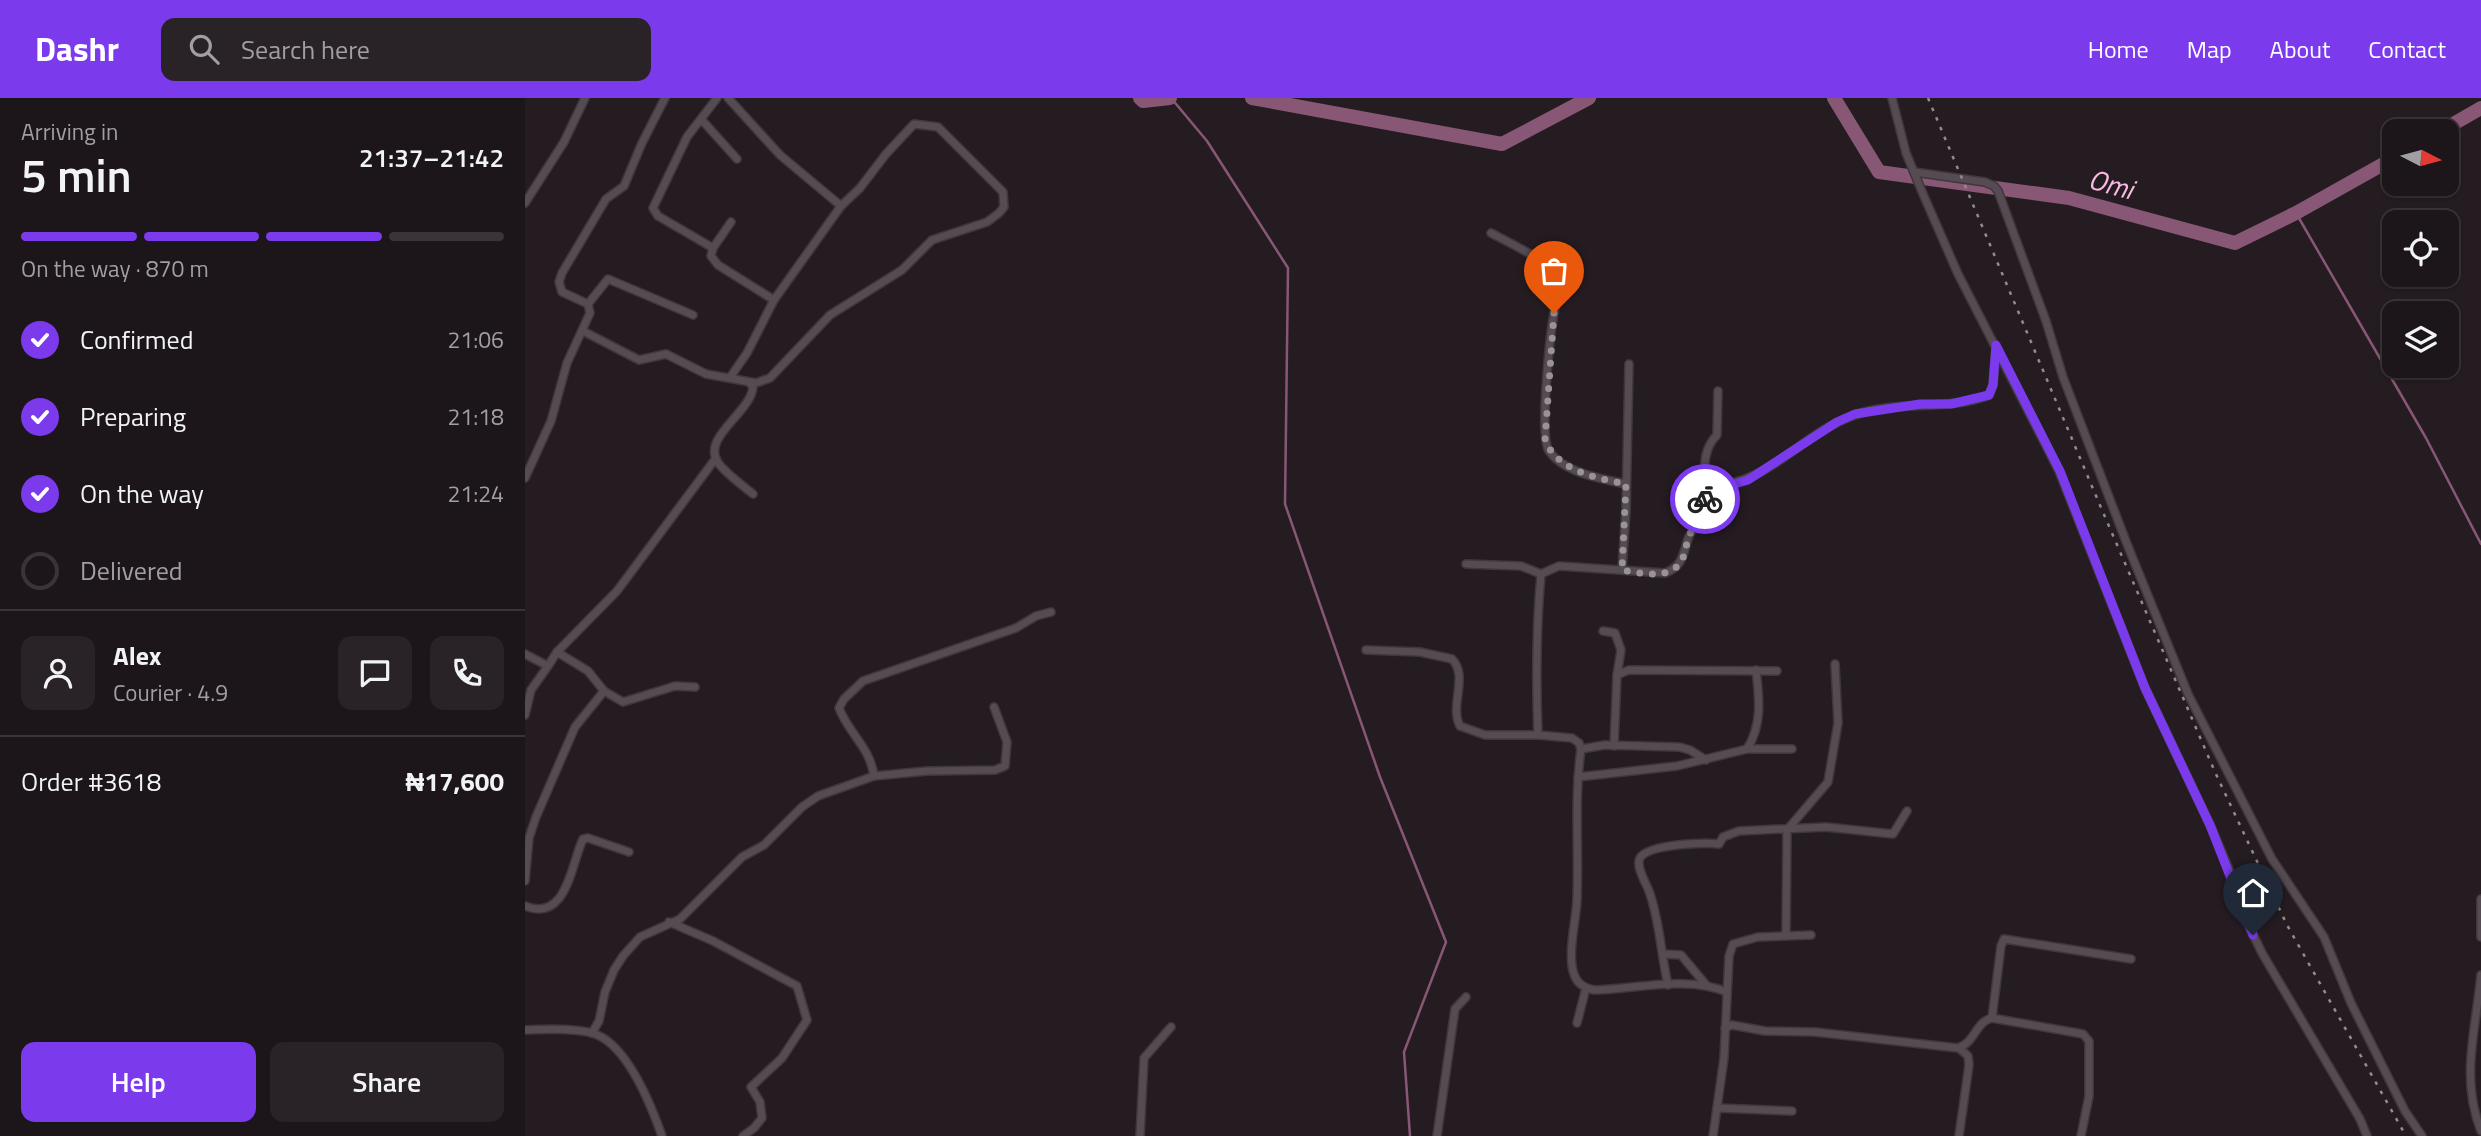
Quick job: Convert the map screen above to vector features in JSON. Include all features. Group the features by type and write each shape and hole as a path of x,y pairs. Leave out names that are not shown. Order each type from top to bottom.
{"street":[{"path":"525,203 563,142 585,98"},
{"path":"588,304 562,292 559,287 562,272 606,199 624,186 642,142 665,98"},
{"path":"713,248 658,216 653,208 687,137 717,98"},
{"path":"728,98 780,155 841,206"},
{"path":"1892,98 1914,172 1958,274 2060,471 2145,688 2210,825 2233,879 2244,916 2262,953 2360,1119 2367,1136"},
{"path":"701,119 737,159"},
{"path":"583,331 639,360 666,354 706,374 731,376 756,383 770,378 830,315 902,270 932,240 987,222 999,214 1005,200 1003,192 937,127 914,124 885,154 860,188 841,206 774,300 747,352 731,376"},
{"path":"1914,172 1985,181 1998,191 2046,321 2063,377 2188,694 2272,859 2324,937 2351,1003 2405,1111 2422,1136"},
{"path":"731,222 713,248 711,256 718,265 774,300"},
{"path":"1492,233 1546,263 1555,271 1557,277 1558,290 1546,397 1545,440 1549,451 1577,470 1626,484"},
{"path":"588,304 608,278 693,315"},
{"path":"525,478 551,421 567,363 590,313 588,304"},
{"path":"1706,486 1728,486 1748,480 1837,422 1855,414 1920,404 1951,404 1989,395 1993,385 1996,345"},
{"path":"1622,570 1629,363"},
{"path":"749,382 753,387 751,398 719,437 714,449 720,465 753,494"},
{"path":"1466,564 1521,566 1541,574 1559,566 1644,574 1675,570 1685,553 1690,534 1701,516 1706,486 1707,444 1717,435 1718,391"},
{"path":"525,715 531,690 557,652 617,591 716,457"},
{"path":"1538,735 1536,629 1541,574"},
{"path":"874,776 871,759 843,720 839,708 863,681 1016,628 1036,616 1051,612"},
{"path":"1603,631 1615,633 1621,650 1614,746"},
{"path":"1366,650 1403,650 1452,659 1458,667 1456,713 1460,726 1485,735 1538,735 1576,740 1581,749 1578,777 1577,900 1572,966 1575,977 1586,988 1611,990 1668,985 1707,986 1727,992"},
{"path":"557,652 588,671 604,691 624,702 675,686 695,687"},
{"path":"525,654 548,666"},
{"path":"1786,936 1787,830 1828,782 1838,723 1835,664"},
{"path":"1618,675 1629,670 1777,671"},
{"path":"1747,749 1755,733 1760,712 1756,670"},
{"path":"525,881 533,824 575,727 604,691"},
{"path":"592,1033 599,1021 605,992 623,956 640,937 680,919 742,857 774,837 801,807 818,796 874,776 927,771 995,770 1005,766 1007,742 994,707"},
{"path":"1581,749 1591,746 1679,747 1706,760"},
{"path":"1578,777 1677,766 1747,749 1792,748"},
{"path":"1668,985 1653,901 1640,871 1639,859 1642,855 1671,846 1709,842 1719,844 1723,837 1739,831 1826,827 1893,834 1907,811"},
{"path":"525,820 533,824"},
{"path":"525,906 545,908 561,898 568,887 583,839 588,838 629,852"},
{"path":"2481,899 2481,937"},
{"path":"669,922 736,953 797,986 807,1020 782,1058 751,1087 760,1102 762,1118 743,1136"},
{"path":"1713,1136 1725,1028 1728,956 1733,944 1758,937 1811,935"},
{"path":"1992,1018 2004,939 2131,959"},
{"path":"1664,954 1681,955 1707,986"},
{"path":"2481,975 2469,1067 2473,1110 2481,1131"},
{"path":"1577,1023 1586,988"},
{"path":"1437,1136 1455,1010 1466,997"},
{"path":"1958,1048 1971,1041 1979,1027 1992,1018 2087,1037 2090,1047 2089,1096 2081,1136"},
{"path":"1725,1028 1732,1025 1765,1031 1815,1032 1958,1048 1968,1056 1969,1065 1959,1136"},
{"path":"1140,1136 1144,1058 1171,1027"},
{"path":"525,1030 592,1033 607,1039 634,1074 662,1136"},
{"path":"1717,1108 1792,1111"}],"waterway":[{"name":"Omi","path":"1140,98 1143,101 1170,98"},
{"path":"1171,98 1207,141 1288,268 1285,504 1380,777 1446,942 1404,1052 1410,1136"},
{"name":"Omi","path":"1252,98 1502,144 1589,98"},
{"name":"Omi","path":"1834,98 1879,172 2069,198 2235,243 2296,213 2382,165"},
{"name":"Omi","path":"2459,121 2481,108"},
{"path":"2296,213 2426,438 2481,544"}],"railway":[{"path":"1928,98 2215,772 2287,925 2406,1136"}],"way so far":[{"path":"1554,313 1545,440 1549,451 1577,470 1626,484 1622,570 1644,574 1675,570 1685,553 1690,534 1701,516 1705,499"}],"route":[{"path":"1705,499 1706,486 1728,486 1748,480 1837,422 1855,414 1920,404 1951,404 1989,395 1993,385 1996,345 2060,471 2145,688 2210,825 2253,935"}]}
